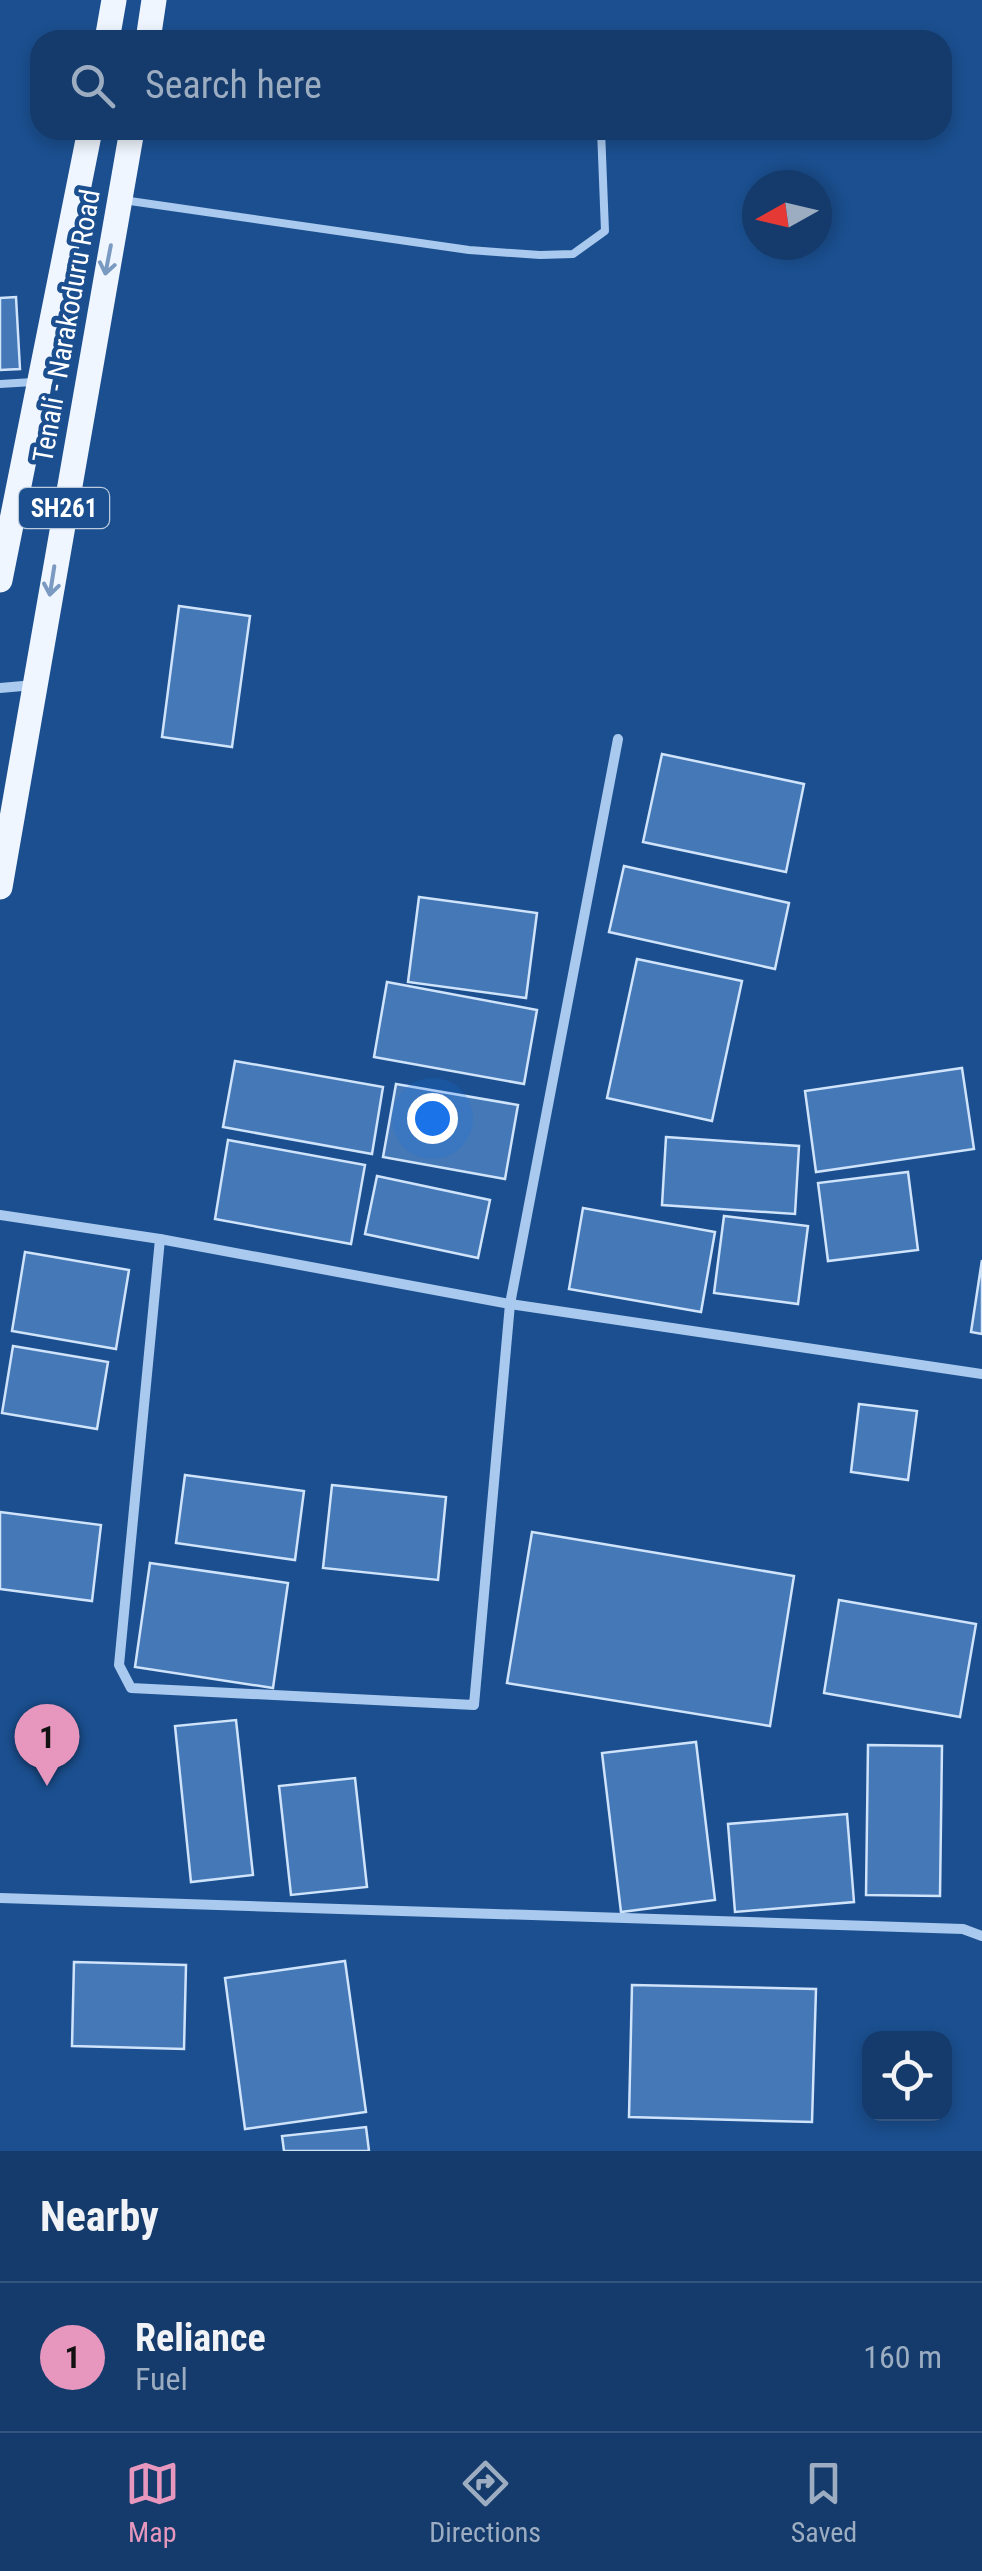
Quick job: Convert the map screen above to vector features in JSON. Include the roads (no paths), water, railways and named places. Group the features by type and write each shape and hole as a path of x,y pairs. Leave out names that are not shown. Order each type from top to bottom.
{"main road":[{"path":"108,30 114,0"},
{"path":"150,30 154,0"},
{"name":"Tenali - Narakoduru Road","path":"0,580 88,140"},
{"name":"Tenali - Narakoduru Road","path":"0,888 130,140"}],"street":[{"path":"0,688 35,685"},
{"path":"160,1239 119,1665 131,1688 474,1704 510,1304 618,740"},
{"path":"0,1215 160,1239 224,1254 510,1304 982,1374"},
{"path":"0,1898 963,1929 982,1936"}],"lane":[{"path":"119,200 470,250 573,254 606,231 601,140"},
{"path":"0,384 38,382"}],"place":[{"name":"Reliance","path":"47,1786"}]}
